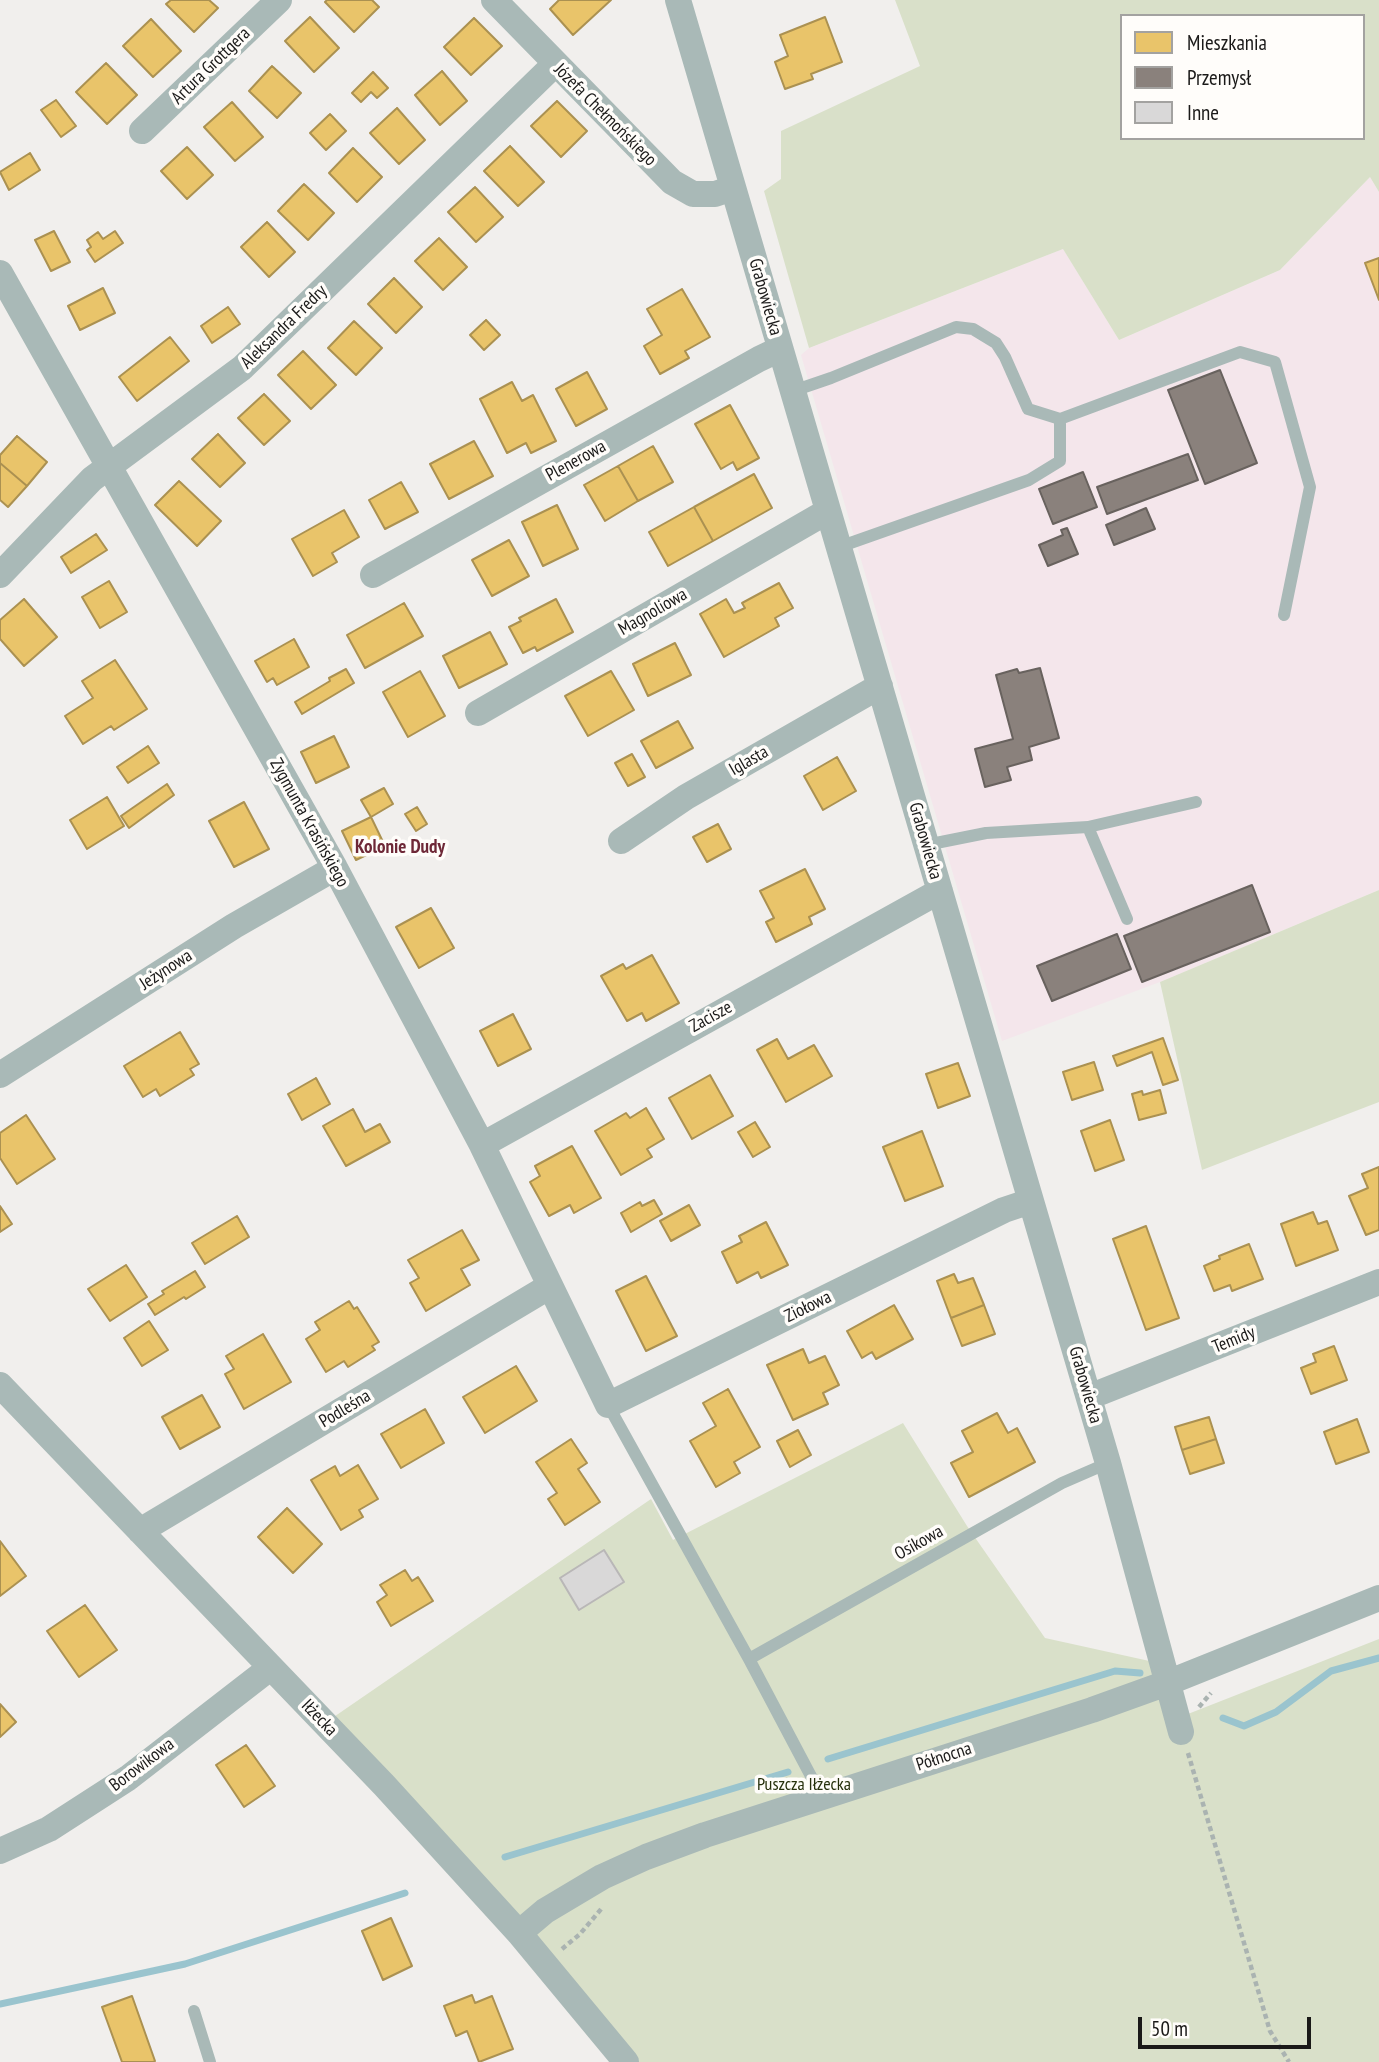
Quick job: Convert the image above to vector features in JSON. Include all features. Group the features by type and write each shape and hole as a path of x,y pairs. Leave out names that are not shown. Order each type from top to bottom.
{"street":[{"name":"Artura Grottgera","path":"142,131 279,0"},
{"name":"Józefa Chełmońskiego","path":"494,0 672,182 693,194 715,194 733,188"},
{"name":"Grabowiecka","path":"678,0 1108,1463 1181,1732"},
{"name":"Aleksandra Fredry","path":"2,569 92,480 242,368 555,64"},
{"name":"Zygmunta Krasińskiego","path":"0,273 335,868 482,1145 603,1394"},
{"name":"Plenerowa","path":"373,575 780,349"},
{"name":"Magnoliowa","path":"478,713 828,511"},
{"name":"Iglasta","path":"621,841 686,797 880,687"},
{"name":"Jeżynowa","path":"0,1075 234,926 335,868"},
{"name":"Zacisze","path":"482,1145 940,891"},
{"name":"Ziołowa","path":"603,1394 1004,1210 1031,1201"},
{"name":"Temidy","path":"1088,1397 1379,1282"},
{"name":"Podleśna","path":"140,1531 550,1286"},
{"name":"Iłżecka","path":"0,1385 384,1785 519,1933 626,2062"},
{"name":"Północna","path":"519,1933 545,1911 602,1877 646,1857 705,1835 1092,1710 1167,1683 1379,1598"},
{"name":"Borowikowa","path":"2,1848 50,1829 128,1778 270,1668"}],"lane":[{"path":"793,391 956,327 973,329 996,343 1028,409 1060,419 1240,352 1275,362 1310,486 1284,615"},
{"path":"839,547 1028,480 1060,461 1060,419"},
{"path":"926,845 986,833 1088,827 1196,802"},
{"path":"1088,827 1126,919"},
{"path":"603,1394 749,1658 822,1797"},
{"name":"Osikowa","path":"749,1658 1062,1483 1108,1463"},
{"path":"194,2011 210,2062"}],"path":[{"path":"1181,1732 1270,2031 1290,2062"}],"shaded area":[{"path":"1370,177 1379,192 1379,890 1160,982 1002,1041 801,355 809,348 1063,249 1119,340 1280,270"}],"green space":[{"path":"895,0 1379,0 1379,192 1370,177 1280,270 1119,340 1063,249 809,348 764,191 781,179 781,131 920,66"},
{"path":"1379,890 1379,1102 1202,1170 1160,982"},
{"name":"Puszcza Iłżecka","path":"903,1423 967,1526 1045,1638 1163,1664 1165,1723 1379,1639 1379,2062 626,2062 325,1723 651,1499 673,1540"}],"building: Mieszkania":[{"path":"171,0 209,0 218,8 194,32 166,4"},
{"path":"372,0 379,7 354,32 325,2"},
{"path":"559,0 611,0 573,35 550,9"},
{"path":"310,17 339,48 314,72 285,41"},
{"path":"825,17 842,62 811,74 813,79 785,89 775,62 788,56 780,35"},
{"path":"474,18 502,46 471,75 444,47"},
{"path":"151,19 181,51 153,77 123,46"},
{"path":"106,63 137,95 107,124 76,92"},
{"path":"272,66 301,93 277,118 249,91"},
{"path":"442,71 467,101 440,125 415,95"},
{"path":"373,72 388,88 377,98 371,92 361,102 352,93"},
{"path":"56,100 76,126 61,137 41,110"},
{"path":"557,101 587,131 561,157 531,126"},
{"path":"232,102 263,137 235,161 204,127"},
{"path":"397,108 425,140 399,164 370,133"},
{"path":"330,114 346,131 326,150 310,133"},
{"path":"510,146 544,182 518,206 484,171"},
{"path":"187,147 213,175 187,199 161,171"},
{"path":"353,148 382,177 357,202 329,173"},
{"path":"30,153 40,170 9,190 0,172"},
{"path":"304,184 334,213 308,240 278,211"},
{"path":"475,187 503,217 476,242 448,212"},
{"path":"267,222 295,252 269,277 241,247"},
{"path":"54,231 70,262 51,271 35,240"},
{"path":"115,231 123,243 95,262 87,250 91,247 87,240 98,232 103,239"},
{"path":"439,238 467,267 443,290 415,261"},
{"path":"1379,258 1379,300 1365,263"},
{"path":"394,278 422,307 396,333 368,304"},
{"path":"103,288 115,313 80,330 68,306"},
{"path":"682,289 710,337 685,351 689,358 660,374 644,346 662,335 647,309"},
{"path":"228,307 240,324 212,343 201,326"},
{"path":"486,320 500,335 484,350 470,335"},
{"path":"354,321 382,348 356,375 328,348"},
{"path":"170,337 189,361 137,401 119,377"},
{"path":"303,351 336,385 311,409 278,375"},
{"path":"587,372 607,409 576,426 556,389"},
{"path":"512,382 522,401 533,395 556,441 531,453 526,443 507,453 480,399"},
{"path":"264,394 290,421 264,445 238,418"},
{"path":"730,405 759,458 737,470 733,462 721,469 695,424"},
{"path":"218,434 245,463 220,487 192,459"},
{"path":"17,436 47,462 27,486 0,463 0,455"},
{"path":"474,441 493,476 449,499 430,464"},
{"path":"653,446 673,482 638,501 618,466"},
{"path":"0,463 27,486 8,507 0,500"},
{"path":"618,466 638,501 605,521 584,485"},
{"path":"754,474 772,508 713,541 694,507"},
{"path":"179,481 221,521 197,546 155,505"},
{"path":"401,482 418,512 385,529 369,500"},
{"path":"557,505 578,549 543,566 522,522"},
{"path":"694,507 713,541 668,566 649,532"},
{"path":"344,510 359,537 332,553 337,562 313,576 292,539"},
{"path":"96,534 107,550 71,573 61,557"},
{"path":"509,540 529,576 492,596 472,560"},
{"path":"109,581 127,612 100,628 82,597"},
{"path":"779,583 793,608 775,618 779,626 724,657 700,614 726,599 734,613 745,608 742,603"},
{"path":"24,599 57,637 24,666 0,639 0,620"},
{"path":"556,599 573,632 537,651 535,647 523,653 509,627 521,621 519,618"},
{"path":"404,603 423,636 365,668 347,635"},
{"path":"490,632 507,664 459,688 443,656"},
{"path":"294,639 309,667 277,685 273,678 267,682 255,661"},
{"path":"675,643 691,675 648,696 633,664"},
{"path":"115,660 147,709 114,730 111,726 83,744 65,716 93,698 82,681"},
{"path":"346,669 354,683 302,714 295,702"},
{"path":"420,671 445,716 408,737 383,692"},
{"path":"611,671 634,710 588,736 565,696"},
{"path":"678,721 693,748 656,768 641,741"},
{"path":"334,736 349,767 316,783 301,752"},
{"path":"148,746 159,763 128,783 117,767"},
{"path":"632,754 645,777 628,786 615,763"},
{"path":"837,757 856,791 823,810 804,776"},
{"path":"167,784 174,795 129,828 121,816"},
{"path":"384,788 393,804 371,817 361,800"},
{"path":"107,797 124,826 87,849 70,820"},
{"path":"244,802 269,849 234,867 209,821"},
{"path":"417,807 427,824 416,831 405,814"},
{"path":"371,817 385,846 356,860 342,831"},
{"path":"718,824 731,849 707,862 693,837"},
{"path":"805,869 825,909 809,917 812,924 776,942 766,922 774,918 760,891"},
{"path":"431,908 454,948 419,968 396,927"},
{"path":"652,955 679,1003 646,1021 642,1013 627,1021 601,976 623,964 626,969"},
{"path":"513,1014 531,1049 498,1066 480,1031"},
{"path":"180,1032 199,1064 190,1069 194,1075 160,1096 156,1089 143,1097 124,1066"},
{"path":"1163,1038 1178,1080 1163,1085 1152,1052 1117,1066 1113,1056"},
{"path":"777,1039 788,1059 814,1045 832,1076 786,1102 757,1050"},
{"path":"1094,1062 1103,1090 1072,1100 1063,1072"},
{"path":"958,1063 970,1096 938,1108 926,1074"},
{"path":"710,1075 733,1116 692,1139 669,1098"},
{"path":"316,1078 330,1104 302,1120 288,1094"},
{"path":"1160,1090 1166,1113 1139,1120 1132,1094 1142,1091 1143,1095"},
{"path":"646,1108 664,1139 647,1149 652,1157 621,1175 595,1131 626,1113 630,1118"},
{"path":"353,1109 365,1132 380,1124 390,1142 346,1166 323,1126"},
{"path":"26,1115 55,1159 17,1184 0,1158 0,1133"},
{"path":"1110,1120 1124,1160 1095,1171 1081,1131"},
{"path":"755,1122 770,1147 753,1157 738,1132"},
{"path":"922,1131 943,1186 905,1201 883,1147"},
{"path":"572,1146 601,1198 574,1213 570,1205 549,1216 530,1182 540,1176 535,1166"},
{"path":"1379,1167 1379,1230 1366,1235 1349,1196 1368,1188 1362,1174"},
{"path":"654,1200 662,1214 631,1232 621,1213 640,1202 642,1206"},
{"path":"689,1205 700,1225 671,1241 660,1221"},
{"path":"0,1206 12,1224 0,1232"},
{"path":"1313,1212 1318,1224 1327,1221 1338,1250 1296,1266 1281,1224"},
{"path":"237,1216 249,1237 205,1264 192,1243"},
{"path":"766,1222 788,1265 761,1278 758,1272 737,1283 722,1252 742,1242 739,1236"},
{"path":"1146,1226 1179,1318 1146,1330 1113,1239"},
{"path":"462,1230 479,1260 461,1269 470,1285 426,1311 410,1283 419,1278 408,1260"},
{"path":"1249,1244 1263,1279 1232,1291 1230,1285 1214,1291 1204,1266 1220,1259 1219,1256"},
{"path":"126,1265 147,1297 110,1321 88,1289"},
{"path":"195,1271 205,1287 155,1315 148,1304 164,1294 162,1291"},
{"path":"954,1274 958,1283 973,1278 984,1305 951,1318 937,1281"},
{"path":"646,1276 677,1336 646,1351 616,1291"},
{"path":"349,1301 354,1309 357,1307 379,1342 372,1346 375,1350 348,1367 344,1361 326,1372 306,1339 320,1330 315,1322"},
{"path":"894,1305 913,1339 876,1359 872,1352 862,1358 847,1331"},
{"path":"984,1305 995,1334 962,1346 951,1318"},
{"path":"149,1321 168,1350 142,1366 124,1338"},
{"path":"263,1334 291,1382 244,1409 225,1374 234,1369 226,1356"},
{"path":"1334,1346 1347,1380 1311,1394 1301,1368 1316,1362 1313,1354"},
{"path":"803,1349 809,1363 825,1356 839,1385 823,1393 828,1404 793,1420 767,1365"},
{"path":"516,1366 537,1401 485,1433 463,1397"},
{"path":"728,1389 760,1447 734,1462 740,1473 716,1487 690,1441 716,1426 703,1403"},
{"path":"202,1395 220,1427 180,1449 162,1417"},
{"path":"425,1409 444,1443 401,1468 381,1434"},
{"path":"997,1413 1008,1433 1017,1428 1035,1462 969,1497 951,1463 973,1452 962,1431"},
{"path":"1209,1417 1216,1439 1182,1450 1175,1427"},
{"path":"1357,1419 1369,1452 1336,1464 1324,1432"},
{"path":"798,1430 811,1455 790,1467 777,1441"},
{"path":"571,1439 587,1463 578,1469 600,1502 565,1525 548,1499 557,1493 536,1462"},
{"path":"1216,1439 1224,1463 1190,1474 1182,1450"},
{"path":"358,1465 378,1499 359,1510 363,1517 341,1530 311,1480 335,1466 340,1476"},
{"path":"287,1508 322,1544 293,1573 258,1537"},
{"path":"0,1541 26,1576 0,1596"},
{"path":"405,1570 412,1581 418,1577 433,1601 391,1626 377,1602 387,1595 380,1585"},
{"path":"85,1605 117,1650 79,1677 47,1631"},
{"path":"0,1704 16,1722 0,1737"},
{"path":"246,1745 275,1786 244,1807 216,1765"},
{"path":"391,1918 412,1966 383,1980 362,1931"},
{"path":"472,1995 475,2003 492,1996 513,2049 479,2062 467,2031 456,2036 444,2006"},
{"path":"132,1996 155,2061 153,2062 122,2062 102,2007"}],"building: Przemysł":[{"path":"1220,370 1257,463 1205,484 1168,390"},
{"path":"1188,454 1198,480 1107,514 1097,487"},
{"path":"1083,472 1097,507 1053,524 1039,489"},
{"path":"1146,508 1155,529 1114,545 1106,525"},
{"path":"1067,528 1078,554 1048,566 1039,545 1063,535 1061,530"},
{"path":"1040,668 1059,738 1029,747 1032,760 1007,767 1011,780 985,787 975,749 1013,739 996,675 1017,669 1019,673"},
{"path":"1252,885 1270,932 1142,982 1124,936"},
{"path":"1117,934 1131,969 1052,1001 1037,966"}],"building: Inne":[{"path":"604,1550 624,1582 579,1610 560,1578"}],"waterway":[{"path":"1223,1718 1244,1726 1276,1712 1331,1671 1379,1658"},
{"path":"828,1759 1115,1671 1140,1673"},
{"path":"505,1857 788,1772"},
{"path":"0,2004 185,1964 405,1893"}],"district":[{"name":"Kolonie Dudy","path":"400,848"}]}
